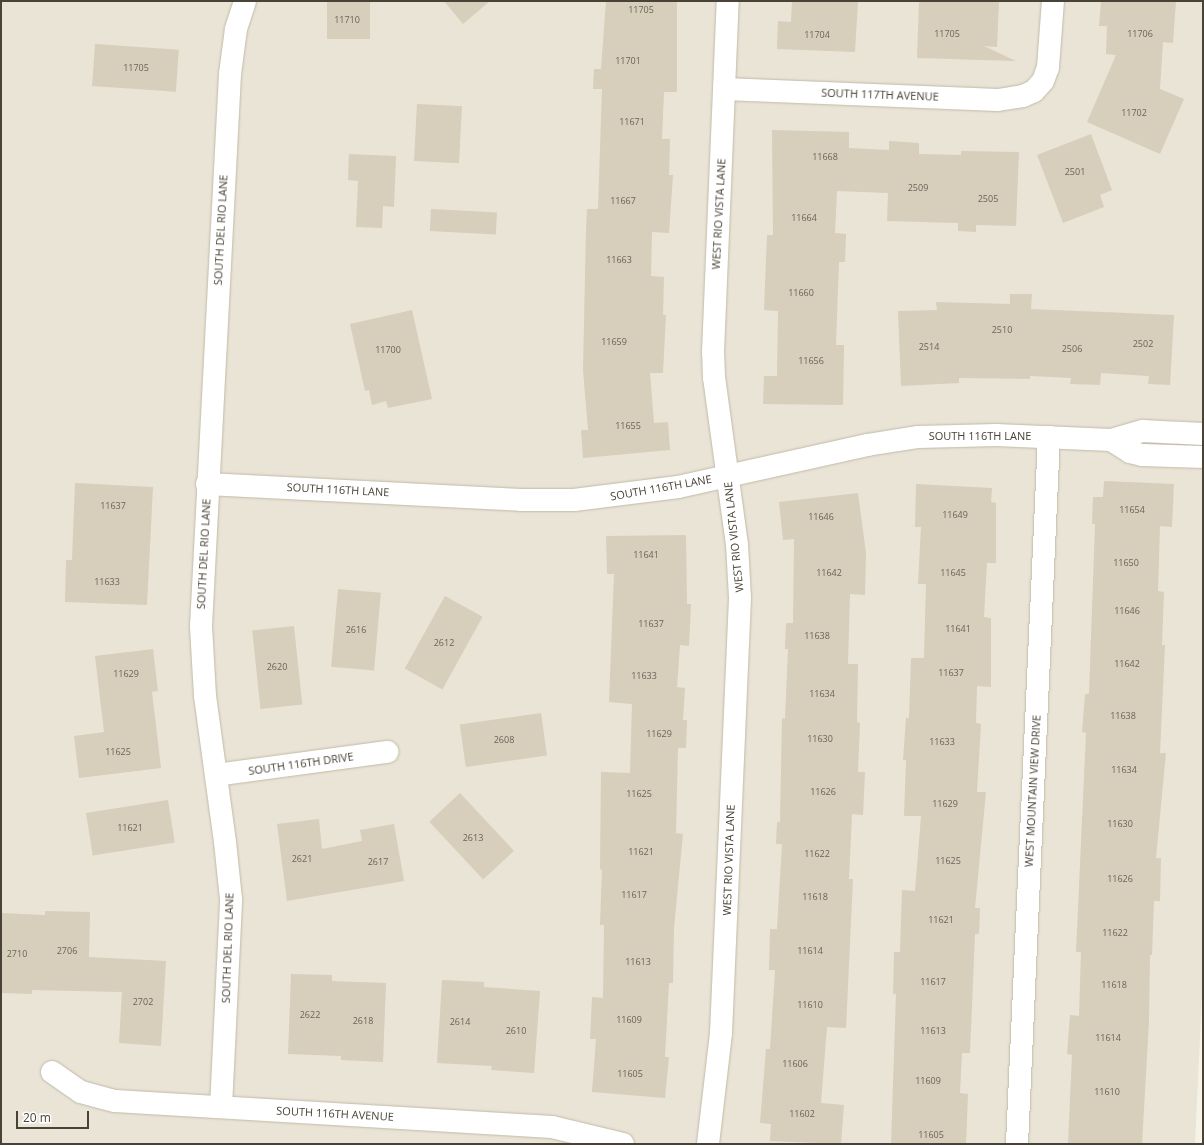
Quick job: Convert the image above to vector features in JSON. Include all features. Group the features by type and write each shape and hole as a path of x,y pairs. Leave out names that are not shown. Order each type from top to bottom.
{"street":[{"name":"SOUTH DEL RIO LANE","path":"221,1107 231,899 202,660 202,591 230,74 236,29 246,1"},
{"name":"WEST RIO VISTA LANE","path":"708,1144 721,1046 740,572 727,476 713,352 728,1"},
{"name":"SOUTH 117TH AVENUE","path":"724,89 998,100 1023,96 1034,91 1043,80 1048,67 1053,1"},
{"name":"SOUTH 116TH LANE","path":"207,484 550,500 627,495 727,476 867,444 918,437 967,434 1111,440 1143,431 1203,434"},
{"name":"WEST MOUNTAIN VIEW DRIVE","path":"1018,1144 1049,437"},
{"name":"SOUTH 116TH LANE","path":"1111,440 1130,452 1142,456 1203,458"},
{"name":"SOUTH 116TH DRIVE","path":"216,775 387,752"},
{"name":"SOUTH 116TH AVENUE","path":"52,1072 81,1092 97,1098 115,1101 552,1127 623,1144"}],"shaded area":[{"path":"1,1 1203,1 1203,974 1195,1144 1,1144"}],"building":[{"path":"327,1 370,1 370,39 327,39"},
{"path":"444,1 490,1 463,24"},
{"path":"606,1 677,1 677,92 664,92 662,139 670,139 669,175 673,175 669,233 652,232 651,276 664,277 663,315 666,315 663,373 650,373 654,423 668,422 670,450 583,458 581,430 588,430 583,370 587,209 598,209 602,89 593,89 594,69 601,69"},
{"path":"792,1 858,1 855,52 777,49 778,21 791,22"},
{"path":"919,1 999,2 997,47 984,46 1016,61 917,58"},
{"path":"1101,1 1176,1 1173,43 1163,42 1160,89 1184,99 1160,154 1087,122 1116,55 1106,54 1107,26 1099,26"},
{"path":"95,44 179,50 176,92 92,86"},
{"path":"417,104 462,106 459,163 414,161"},
{"path":"772,130 849,132 849,148 889,150 889,141 919,143 919,154 961,155 961,151 1019,152 1016,226 976,225 976,232 958,231 958,223 887,221 888,193 837,191 835,233 846,234 845,262 839,262 836,345 844,345 843,405 763,404 764,376 777,376 778,311 764,310 767,235 773,235"},
{"path":"1091,134 1112,190 1100,195 1104,207 1063,223 1037,155"},
{"path":"349,154 396,156 394,207 383,206 382,228 356,227 358,181 348,180"},
{"path":"431,209 497,212 496,234 430,231"},
{"path":"1010,294 1032,294 1031,309 1174,315 1170,385 1148,384 1149,376 1101,373 1100,385 1070,384 1071,378 1030,376 1030,379 959,378 959,383 901,386 898,311 937,310 936,302 1010,304"},
{"path":"412,310 432,399 388,408 386,401 372,405 369,390 365,391 350,324"},
{"path":"1104,481 1174,484 1172,527 1160,526 1158,591 1164,592 1162,645 1165,645 1160,753 1166,753 1156,858 1161,858 1160,901 1154,901 1152,955 1150,955 1149,1021 1142,1144 1068,1144 1072,1055 1067,1054 1070,1015 1079,1016 1081,952 1076,952 1086,733 1082,732 1085,694 1089,694 1095,524 1092,524 1093,497 1103,497"},
{"path":"75,483 153,487 147,605 65,602 66,560 72,560"},
{"path":"916,484 992,488 991,502 996,503 996,563 987,563 984,617 991,618 991,687 977,686 976,723 981,724 977,792 986,792 975,908 980,908 979,934 975,934 970,1053 962,1053 960,1093 968,1094 966,1144 891,1144 896,994 893,994 894,952 900,952 902,890 915,891 921,816 904,816 906,760 903,760 906,718 909,718 911,658 924,658 926,584 918,584 921,527 915,527"},
{"path":"858,493 866,553 865,595 850,594 848,664 858,664 857,722 860,723 858,772 865,772 863,815 852,814 849,879 853,879 846,1028 827,1027 821,1103 844,1105 841,1144 770,1141 771,1124 760,1123 766,1049 770,1049 775,970 769,970 770,929 777,929 782,844 776,844 777,822 780,822 782,718 785,719 788,649 785,649 786,623 793,623 794,539 783,540 779,502"},
{"path":"686,535 687,604 691,604 689,646 680,645 677,687 685,688 683,720 687,720 686,748 678,748 676,833 683,834 674,928 673,983 669,983 665,1057 669,1057 665,1098 592,1092 596,1039 590,1039 592,997 603,998 604,925 600,925 602,870 600,869 601,772 630,773 632,704 609,702 614,574 607,574 606,536"},
{"path":"338,589 381,593 374,670 331,667"},
{"path":"445,596 483,617 442,689 405,669"},
{"path":"294,626 302,705 260,709 252,630"},
{"path":"153,649 158,691 152,692 161,768 79,778 74,736 104,732 95,656"},
{"path":"541,713 547,756 466,767 460,724"},
{"path":"460,793 514,851 483,879 429,822"},
{"path":"168,800 175,842 93,855 86,813"},
{"path":"319,819 322,849 362,841 360,830 394,824 404,881 287,901 277,824"},
{"path":"45,911 90,912 89,957 166,961 161,1046 119,1043 122,992 32,990 32,994 1,993 1,913 45,915"},
{"path":"291,974 332,975 332,981 386,983 383,1062 341,1060 341,1056 288,1054"},
{"path":"442,980 484,982 484,987 540,991 534,1073 491,1070 492,1066 437,1063"}]}
